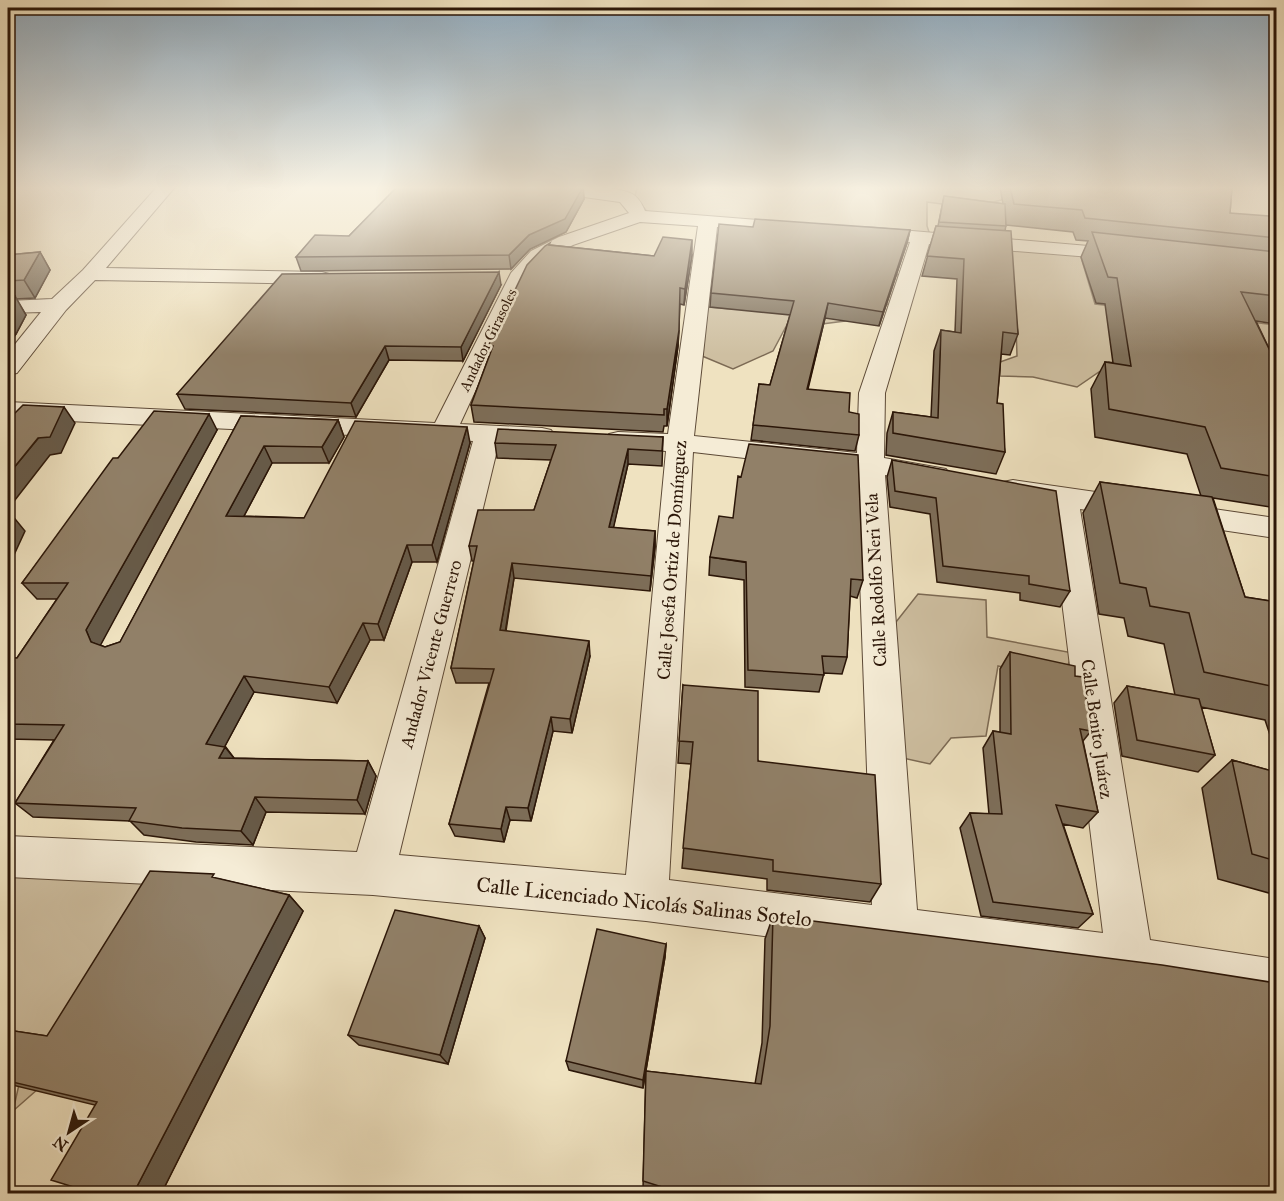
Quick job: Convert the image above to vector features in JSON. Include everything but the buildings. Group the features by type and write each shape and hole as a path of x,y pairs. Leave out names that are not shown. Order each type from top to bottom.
{"street":[{"path":"8,368 58,305 117,243"},
{"name":"Andador Girasoles","path":"444,431 518,276 538,255 562,243"},
{"name":"Calle Josefa Ortiz de Domínguez","path":"646,899 680,442 705,243"},
{"name":"Calle Rodolfo Neri Vela","path":"896,931 870,463 872,393 919,243"},
{"path":"1007,243 1148,256"},
{"path":"274,288 296,261"},
{"path":"90,274 274,288 341,278"},
{"path":"495,277 518,276"},
{"path":"8,307 58,305"},
{"path":"160,418 183,392"},
{"path":"8,410 680,442 870,463 1064,498 1276,528"},
{"path":"222,452 238,422"},
{"name":"Andador Vicente Guerrero","path":"374,874 488,434"},
{"name":"Calle Benito Juárez","path":"1064,498 1130,960"},
{"name":"Calle Licenciado Nicolás Salinas Sotelo","path":"8,857 374,874 646,899 1130,960 1276,983"}],"shaded area":[{"path":"1007,249 1080,254 1095,304 1276,325 1276,361 1156,369 1109,362 1110,370 1099,372 1077,387 1033,377 1000,376 1000,362 1017,356 1016,325"},
{"path":"715,252 741,255 750,264 899,275 890,305 852,299 845,321 822,324 790,319 773,351 733,369 702,356 708,307 730,309 723,264 715,261"},
{"path":"918,594 986,600 987,637 1073,653 1061,681 998,666 986,736 951,738 930,764 898,757 896,622"},
{"path":"8,874 152,875 47,1081 13,1111 30,1036 8,1033"}]}
